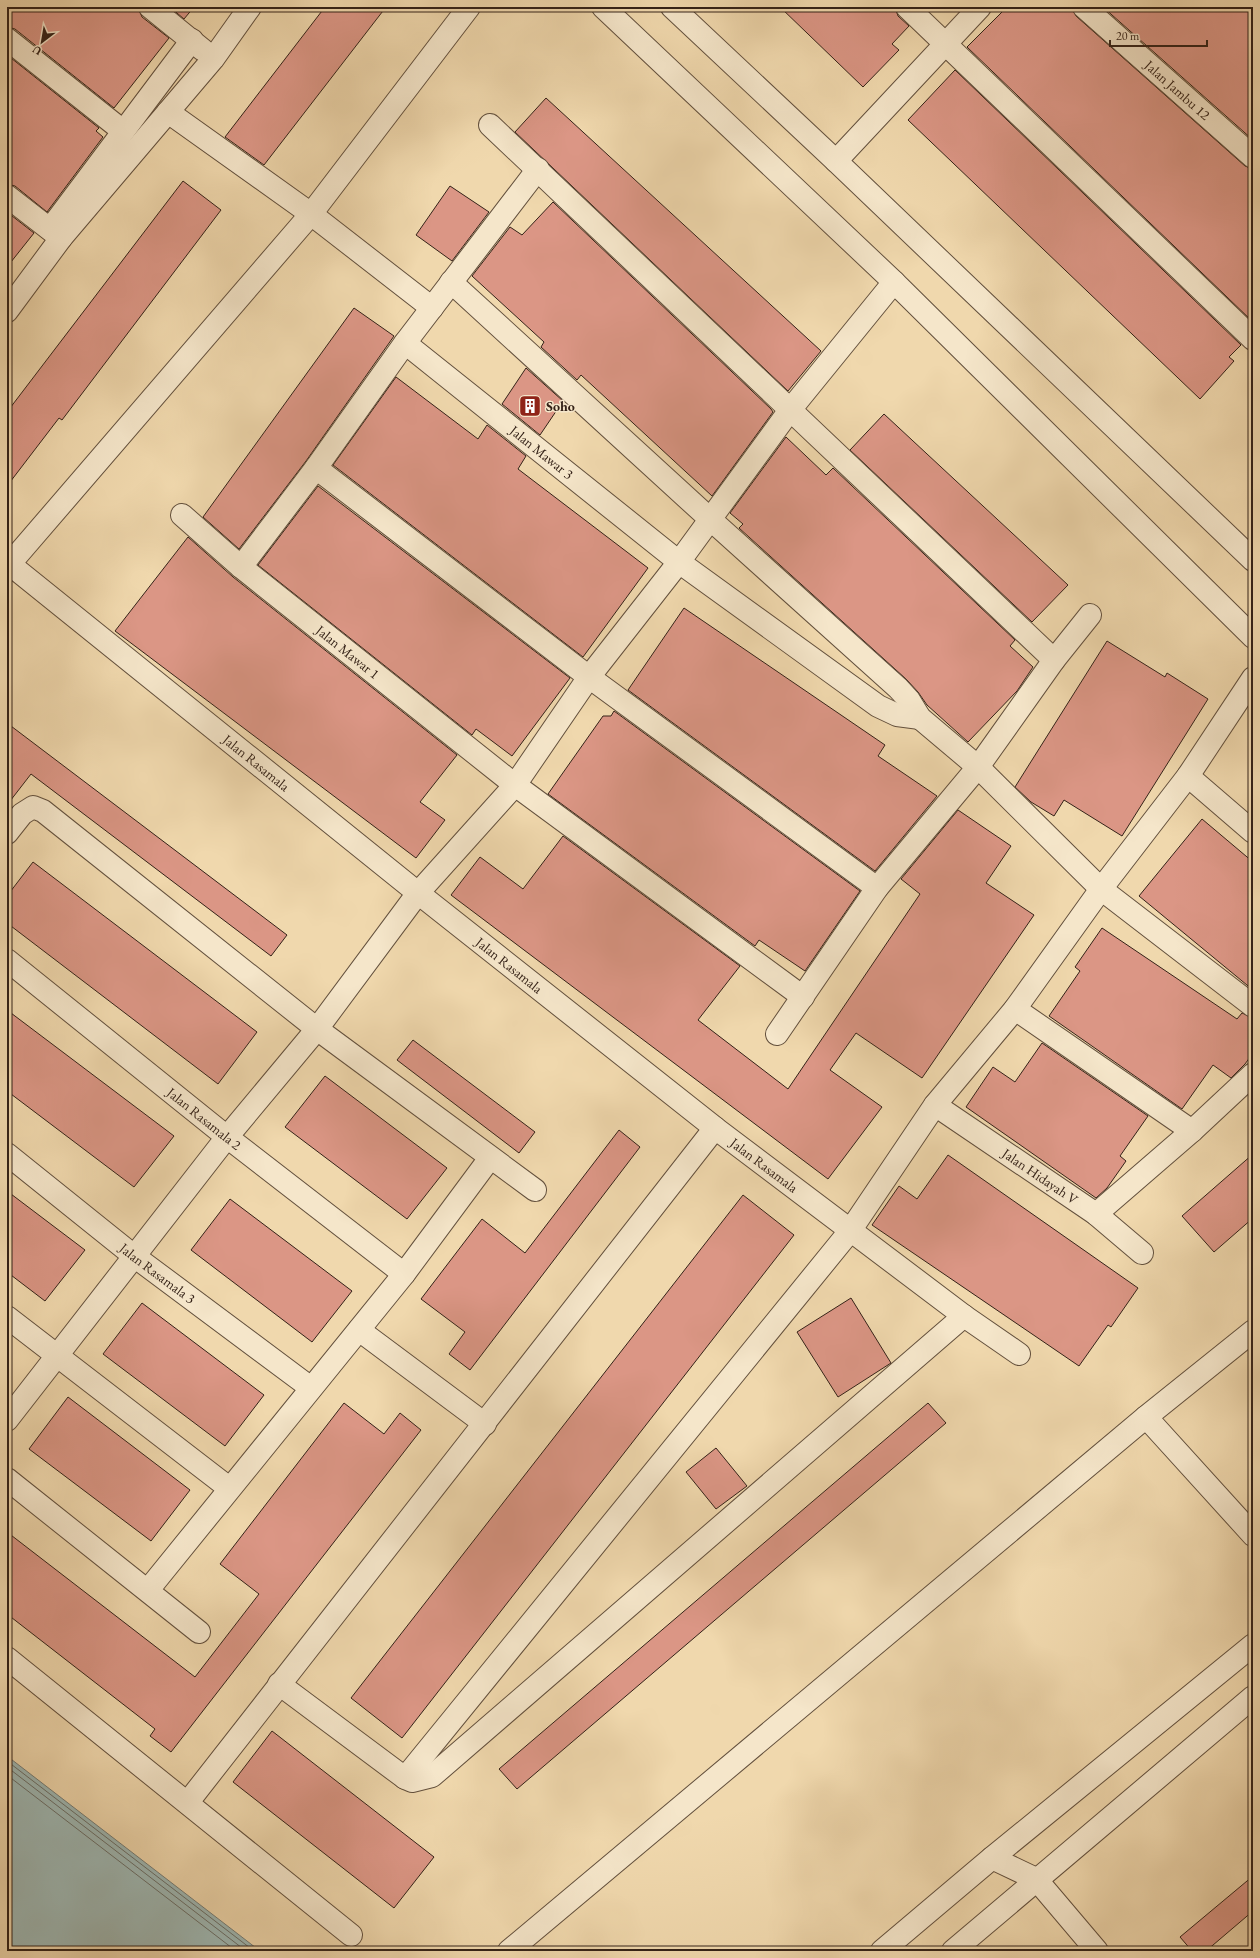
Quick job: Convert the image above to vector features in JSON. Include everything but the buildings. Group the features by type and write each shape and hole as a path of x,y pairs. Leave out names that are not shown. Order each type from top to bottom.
{"street":[{"path":"150,7 192,40 213,59"},
{"path":"55,234 168,112 213,59 250,7"},
{"path":"8,565 311,214 469,7"},
{"path":"603,7 894,282 1253,637"},
{"path":"672,7 836,160 1253,560"},
{"path":"907,7 1253,339"},
{"path":"836,160 980,7"},
{"name":"Jalan Jambu 12","path":"1084,7 1253,157"},
{"path":"7,38 123,131"},
{"path":"7,312 55,234 123,131 192,40"},
{"path":"168,112 311,214 432,308"},
{"path":"490,125 1054,660"},
{"path":"240,567 316,468 405,343 538,169"},
{"path":"7,196 55,234"},
{"path":"451,282 710,520 898,688 909,700 920,718 978,767 1101,889 1253,1006"},
{"path":"7,1420 226,1137 317,1029 418,893 515,786 589,677 679,562 790,410 894,282"},
{"name":"Jalan Mawar 3","path":"405,343 679,562 878,706 897,715 920,718"},
{"path":"316,468 589,677 877,888"},
{"name":"Jalan Mawar 1","path":"182,515 240,567 515,786 803,997"},
{"name":"Jalan Rasamala","path":"8,565 715,1128 964,1316 1019,1354"},
{"path":"777,1034 877,888 978,767 1054,660 1090,616"},
{"path":"405,1778 850,1231 935,1105 1015,1009 1101,889 1188,776 1253,678"},
{"path":"1188,776 1253,832"},
{"path":"7,833 22,814 33,807 43,811 317,1029 535,1190"},
{"name":"Jalan Rasamala 2","path":"7,960 226,1137 404,1274"},
{"path":"1015,1009 1192,1131"},
{"path":"1096,1214 1192,1131 1253,1074"},
{"name":"Jalan Hidayah V","path":"935,1105 1096,1214 1142,1253"},
{"path":"188,1802 715,1128"},
{"name":"Jalan Rasamala 3","path":"7,1154 134,1256 311,1388"},
{"path":"148,1590 229,1488 404,1274 490,1158"},
{"path":"279,1684 405,1778 412,1781 432,1776 964,1316"},
{"path":"7,1317 229,1488"},
{"path":"359,1330 485,1424"},
{"path":"509,1951 1146,1417 1253,1331"},
{"path":"1146,1417 1253,1535"},
{"path":"7,1479 199,1632"},
{"path":"882,1951 992,1858 1253,1645"},
{"path":"7,1658 351,1934"},
{"path":"953,1951 1253,1697"},
{"path":"992,1858 1036,1880 1097,1951"}],"water":[{"path":"7,1756 260,1951 7,1951"}],"place":[{"name":"Soho","path":"530,406"}]}
